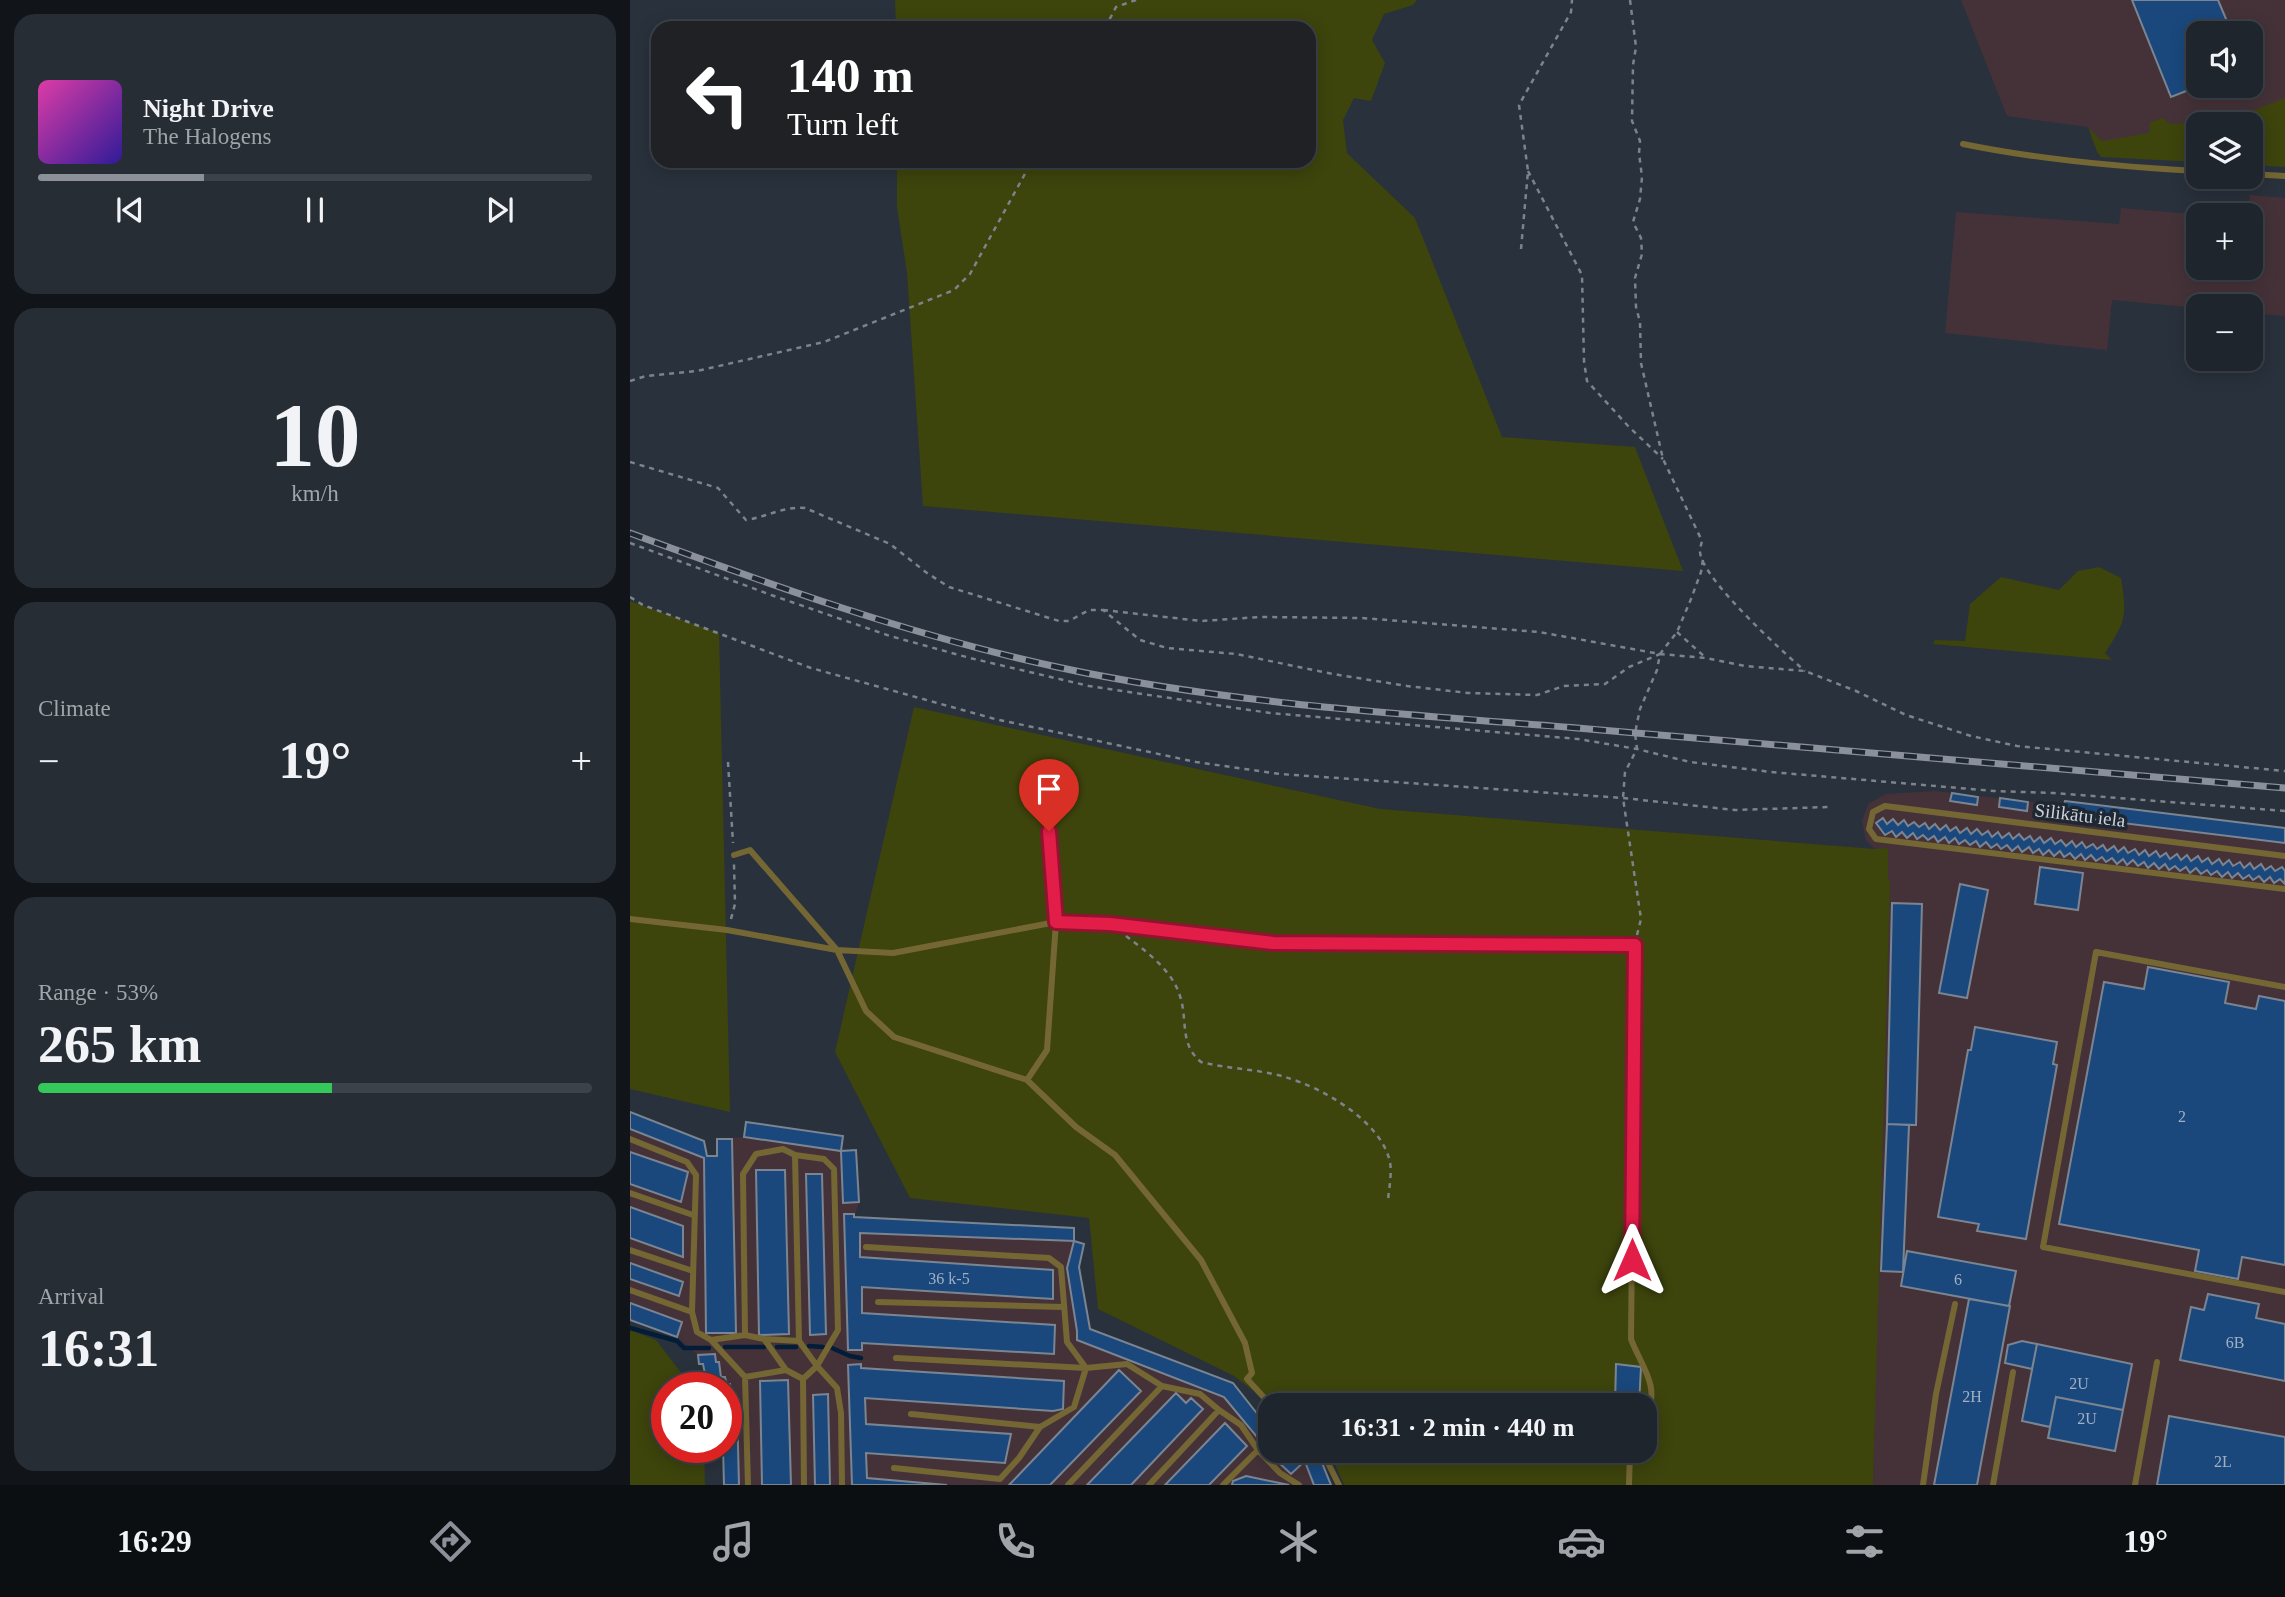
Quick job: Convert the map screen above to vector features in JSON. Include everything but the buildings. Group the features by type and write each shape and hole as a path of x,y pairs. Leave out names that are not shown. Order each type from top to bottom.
{"lane":[{"path":"1963,144 2094,165 2186,170"},
{"path":"2263,175 2285,176"},
{"name":"Silikātu iela","path":"2285,856 1885,806 1873,812 1869,829 1877,839 2285,889"},
{"path":"1027,1080 1047,1049 1056,922 1048,809"},
{"path":"734,855 750,850 838,950 866,1011 894,1037 1027,1080 1076,1128 1115,1154 1201,1261 1245,1343 1252,1373 1247,1379 1260,1393"},
{"path":"630,919 727,930 838,950 893,953 1056,922 1110,924 1273,943 1635,945 1631,1339 1651,1385 1652,1393"},
{"path":"2285,987 2096,952 2043,1247 2285,1292"},
{"path":"630,1139 687,1162 696,1175 692,1312 697,1332 710,1340 745,1377 748,1485"},
{"path":"745,1335 743,1174 756,1154 783,1149 795,1155 824,1158 834,1169 838,1330 817,1366 803,1379 804,1485"},
{"path":"795,1155 799,1341 837,1388 841,1413 842,1485"},
{"path":"630,1193 693,1215"},
{"path":"866,1247 1049,1258 1061,1267 1067,1342 1086,1368"},
{"path":"630,1250 693,1271"},
{"path":"630,1290 692,1312"},
{"path":"878,1303 1063,1307"},
{"path":"1923,1485 1936,1394 1955,1304"},
{"path":"710,1340 745,1335 799,1341"},
{"path":"764,1339 786,1370 803,1379"},
{"path":"896,1358 1086,1368 1127,1364 1162,1386 1200,1394 1241,1425 1258,1450 1223,1485"},
{"path":"2135,1485 2158,1362"},
{"path":"894,1468 998,1482 1019,1458 1040,1427 1074,1407 1086,1368"},
{"path":"745,1377 786,1370"},
{"path":"1993,1485 2013,1372"},
{"path":"1068,1485 1162,1386"},
{"path":"1149,1485 1219,1410"},
{"path":"911,1414 1040,1427"},
{"path":"1270,1463 1299,1485"},
{"path":"1328,1463 1339,1485"},
{"path":"1629,1485 1630,1463"}],"path":[{"path":"1109,21 1116,7 1136,0"},
{"path":"1521,249 1528,170 1519,105 1571,12 1572,0"},
{"path":"1630,0 1636,47 1632,121 1640,141 1642,177 1640,199 1633,222 1641,238 1642,254 1635,278 1636,307 1640,323 1641,363 1663,459 1702,541 1700,552 1715,579 1753,623 1805,671"},
{"path":"630,381 646,376 697,370 824,342 954,290 970,274 1028,168"},
{"path":"1528,170 1582,275 1587,381 1663,459"},
{"path":"630,462 718,488 746,520 761,518 784,508 805,508 890,544 949,587 1059,621 1069,621 1089,610 1103,610 1201,621 1260,617 1362,618 1539,632 1660,654 1805,671 1906,715 1971,736 2017,746 2285,771"},
{"path":"630,543 890,636 970,658 1089,685 1270,713 1578,740 1637,749 1690,762 1771,772 2285,811"},
{"path":"1635,945 1641,919 1623,799 1625,772 1637,749 1635,733 1640,709 1657,670 1660,654 1677,632 1701,572 1703,559"},
{"path":"630,597 643,605 811,668 995,719 1196,762 1280,774 1623,799 1735,810 1828,807"},
{"path":"1103,610 1140,640 1167,648 1236,654 1407,687 1468,693 1537,695 1563,687 1605,684 1629,667 1660,654"},
{"path":"1677,632 1706,658"},
{"path":"1110,924 1149,953 1167,973 1180,996 1187,1043 1192,1055 1200,1062 1285,1077 1328,1095 1358,1115 1380,1139 1390,1163 1388,1200"}],"shaded area":[{"path":"1961,0 2285,0 2285,162 2263,138 2263,112 2186,112 2186,153 2102,141 2088,127 2007,116"},
{"path":"2250,195 2285,198 2285,316 2263,314 2263,294 2186,294 2186,307 2112,300 2107,350 1945,333 1956,212 2119,224 2121,208 2186,214 2186,280 2263,280 2263,203 2249,203"},
{"path":"1935,791 2285,831 2285,1485 1873,1485 1888,849 1875,849 1866,840 1862,821 1868,804 1886,794"},
{"path":"630,1112 704,1141 707,1156 717,1155 717,1139 743,1137 746,1122 843,1136 841,1151 856,1150 859,1202 854,1217 1074,1228 1074,1241 1084,1244 1079,1267 1090,1329 1233,1383 1258,1415 1258,1463 1322,1463 1331,1485 724,1485 723,1463 742,1463 742,1372 705,1372 703,1364 699,1364 698,1355 677,1337 630,1320"}],"green space":[{"path":"895,0 1417,0 1413,5 1384,14 1372,40 1385,63 1371,101 1354,98 1343,120 1347,153 1415,218 1502,437 1635,447 1683,571 923,506 907,273 897,207 897,168 1316,168 1316,21 896,21"},
{"path":"2285,98 2285,167 2263,166 2263,112 2250,112"},
{"path":"2163,118 2170,124 2186,123 2186,161 2101,157 2088,127 2102,141 2149,133 2150,122"},
{"path":"2099,567 2121,578 2123,591 2124,610 2121,625 2105,653 2112,660 1933,644 1935,640 1965,641 1970,604 2001,577 2059,590 2078,571"},
{"path":"630,601 719,633 730,1112 630,1089"},
{"path":"914,707 1380,809 1888,848 1890,882 1873,1485 1344,1485 1334,1463 1657,1463 1657,1393 1258,1394 1234,1376 1098,1309 1089,1218 910,1198 835,1052"},
{"path":"630,1330 656,1340 681,1372 651,1372 651,1463 704,1463 705,1485 630,1485"}],"waterway":[{"path":"630,1328 677,1341 684,1348 709,1348"},
{"path":"809,1346 823,1347"},
{"path":"725,1347 764,1347"},
{"path":"777,1347 796,1347"},
{"path":"832,1348 861,1358"}],"railway":[{"path":"630,533 788,590 894,624 1002,654 1121,680 1316,706 2285,788"}],"route":[{"path":"1049,831 1056,922 1110,924 1273,943 1635,945 1632,1260"}]}
